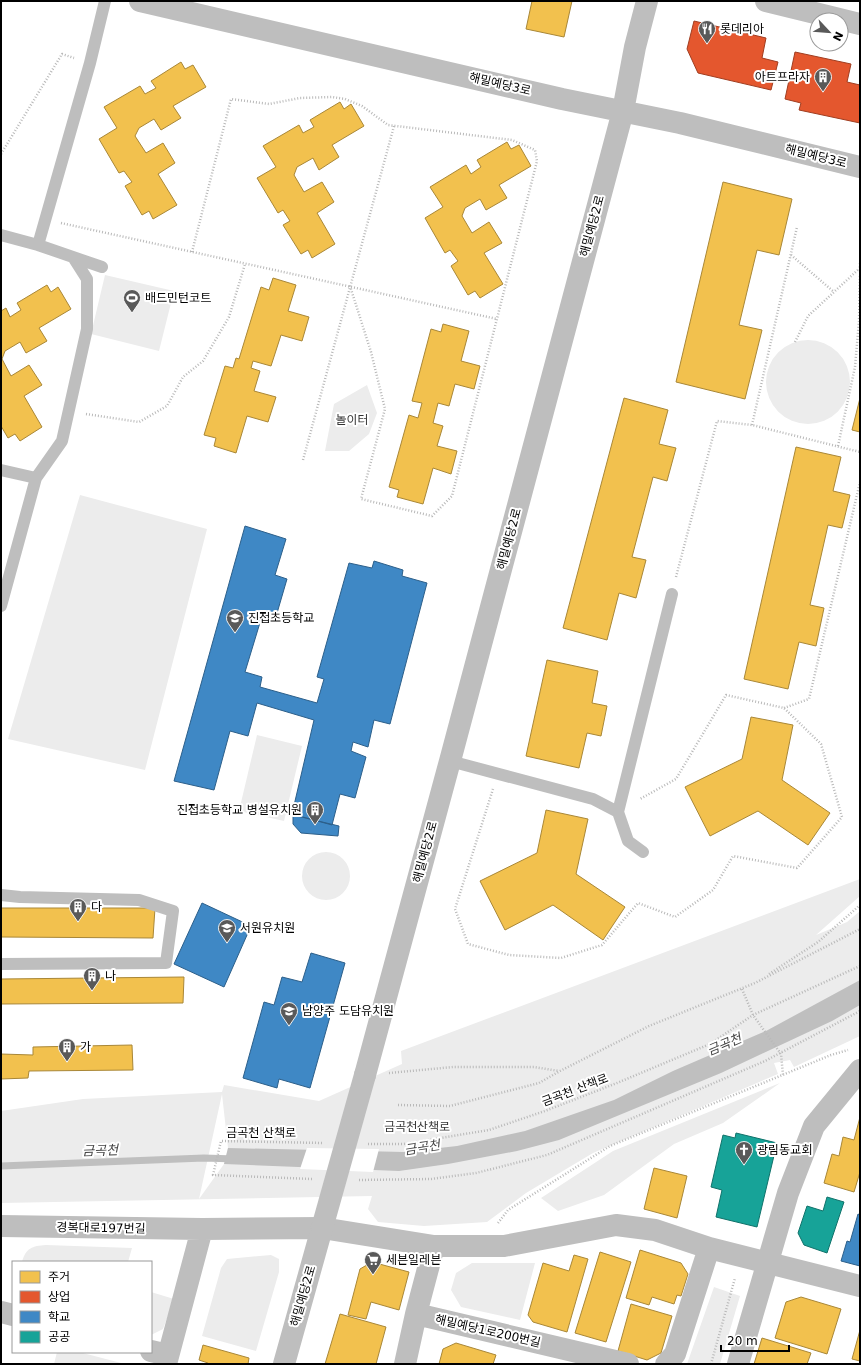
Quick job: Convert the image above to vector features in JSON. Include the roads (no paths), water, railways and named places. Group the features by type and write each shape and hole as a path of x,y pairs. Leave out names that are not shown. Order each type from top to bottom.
{"street":[{"name":"해밀예당3로","path":"140,1 562,99 623,110 860,167"},
{"name":"해밀예당2로","path":"284,1364 365,1075 450,761 623,110 647,1"},
{"path":"766,1 860,24"},
{"path":"738,1364 788,1192 814,1126 860,1070"},
{"path":"322,1228 434,1246 504,1246 616,1225 655,1230 709,1248 860,1286"},
{"name":"경복대로197번길","path":"2,1231 322,1228"},
{"path":"162,1357 202,1229"},
{"path":"405,1364 416,1314 434,1246"},
{"path":"666,1364 675,1354 709,1248"},
{"path":"1,1312 12,1315"},
{"name":"해밀예당1로200번길","path":"416,1314 628,1364"}],"lane":[{"path":"38,245 90,63 106,1"},
{"path":"1,235 38,245 102,267"},
{"path":"1,606 36,478 62,441 87,329 87,279 73,257"},
{"path":"1,470 36,478"},
{"path":"643,852 628,841 618,812 672,594"},
{"path":"450,761 593,799 618,812"},
{"path":"1,895 20,897 139,900 173,912 166,963 1,964"}],"waterway":[{"name":"금곡천","path":"1,1166 204,1158 235,1159"}],"place":[{"name":"롯데리아","path":"707,44"},
{"name":"아트프라자","path":"823,92"},
{"name":"배드민턴코트","path":"132,313"},
{"name":"진접초등학교","path":"235,633"},
{"name":"진접초등학교 병설유치원","path":"315,825"},
{"name":"다","path":"78,922"},
{"name":"서원유치원","path":"227,943"},
{"name":"나","path":"92,991"},
{"name":"남양주 도담유치원","path":"289,1026"},
{"name":"가","path":"67,1062"},
{"name":"광림동교회","path":"744,1165"},
{"name":"세븐일레븐","path":"373,1275"}],"park label":[{"name":"놀이터","path":"352,420"},
{"name":"금곡천산책로","path":"417,1127"}]}
